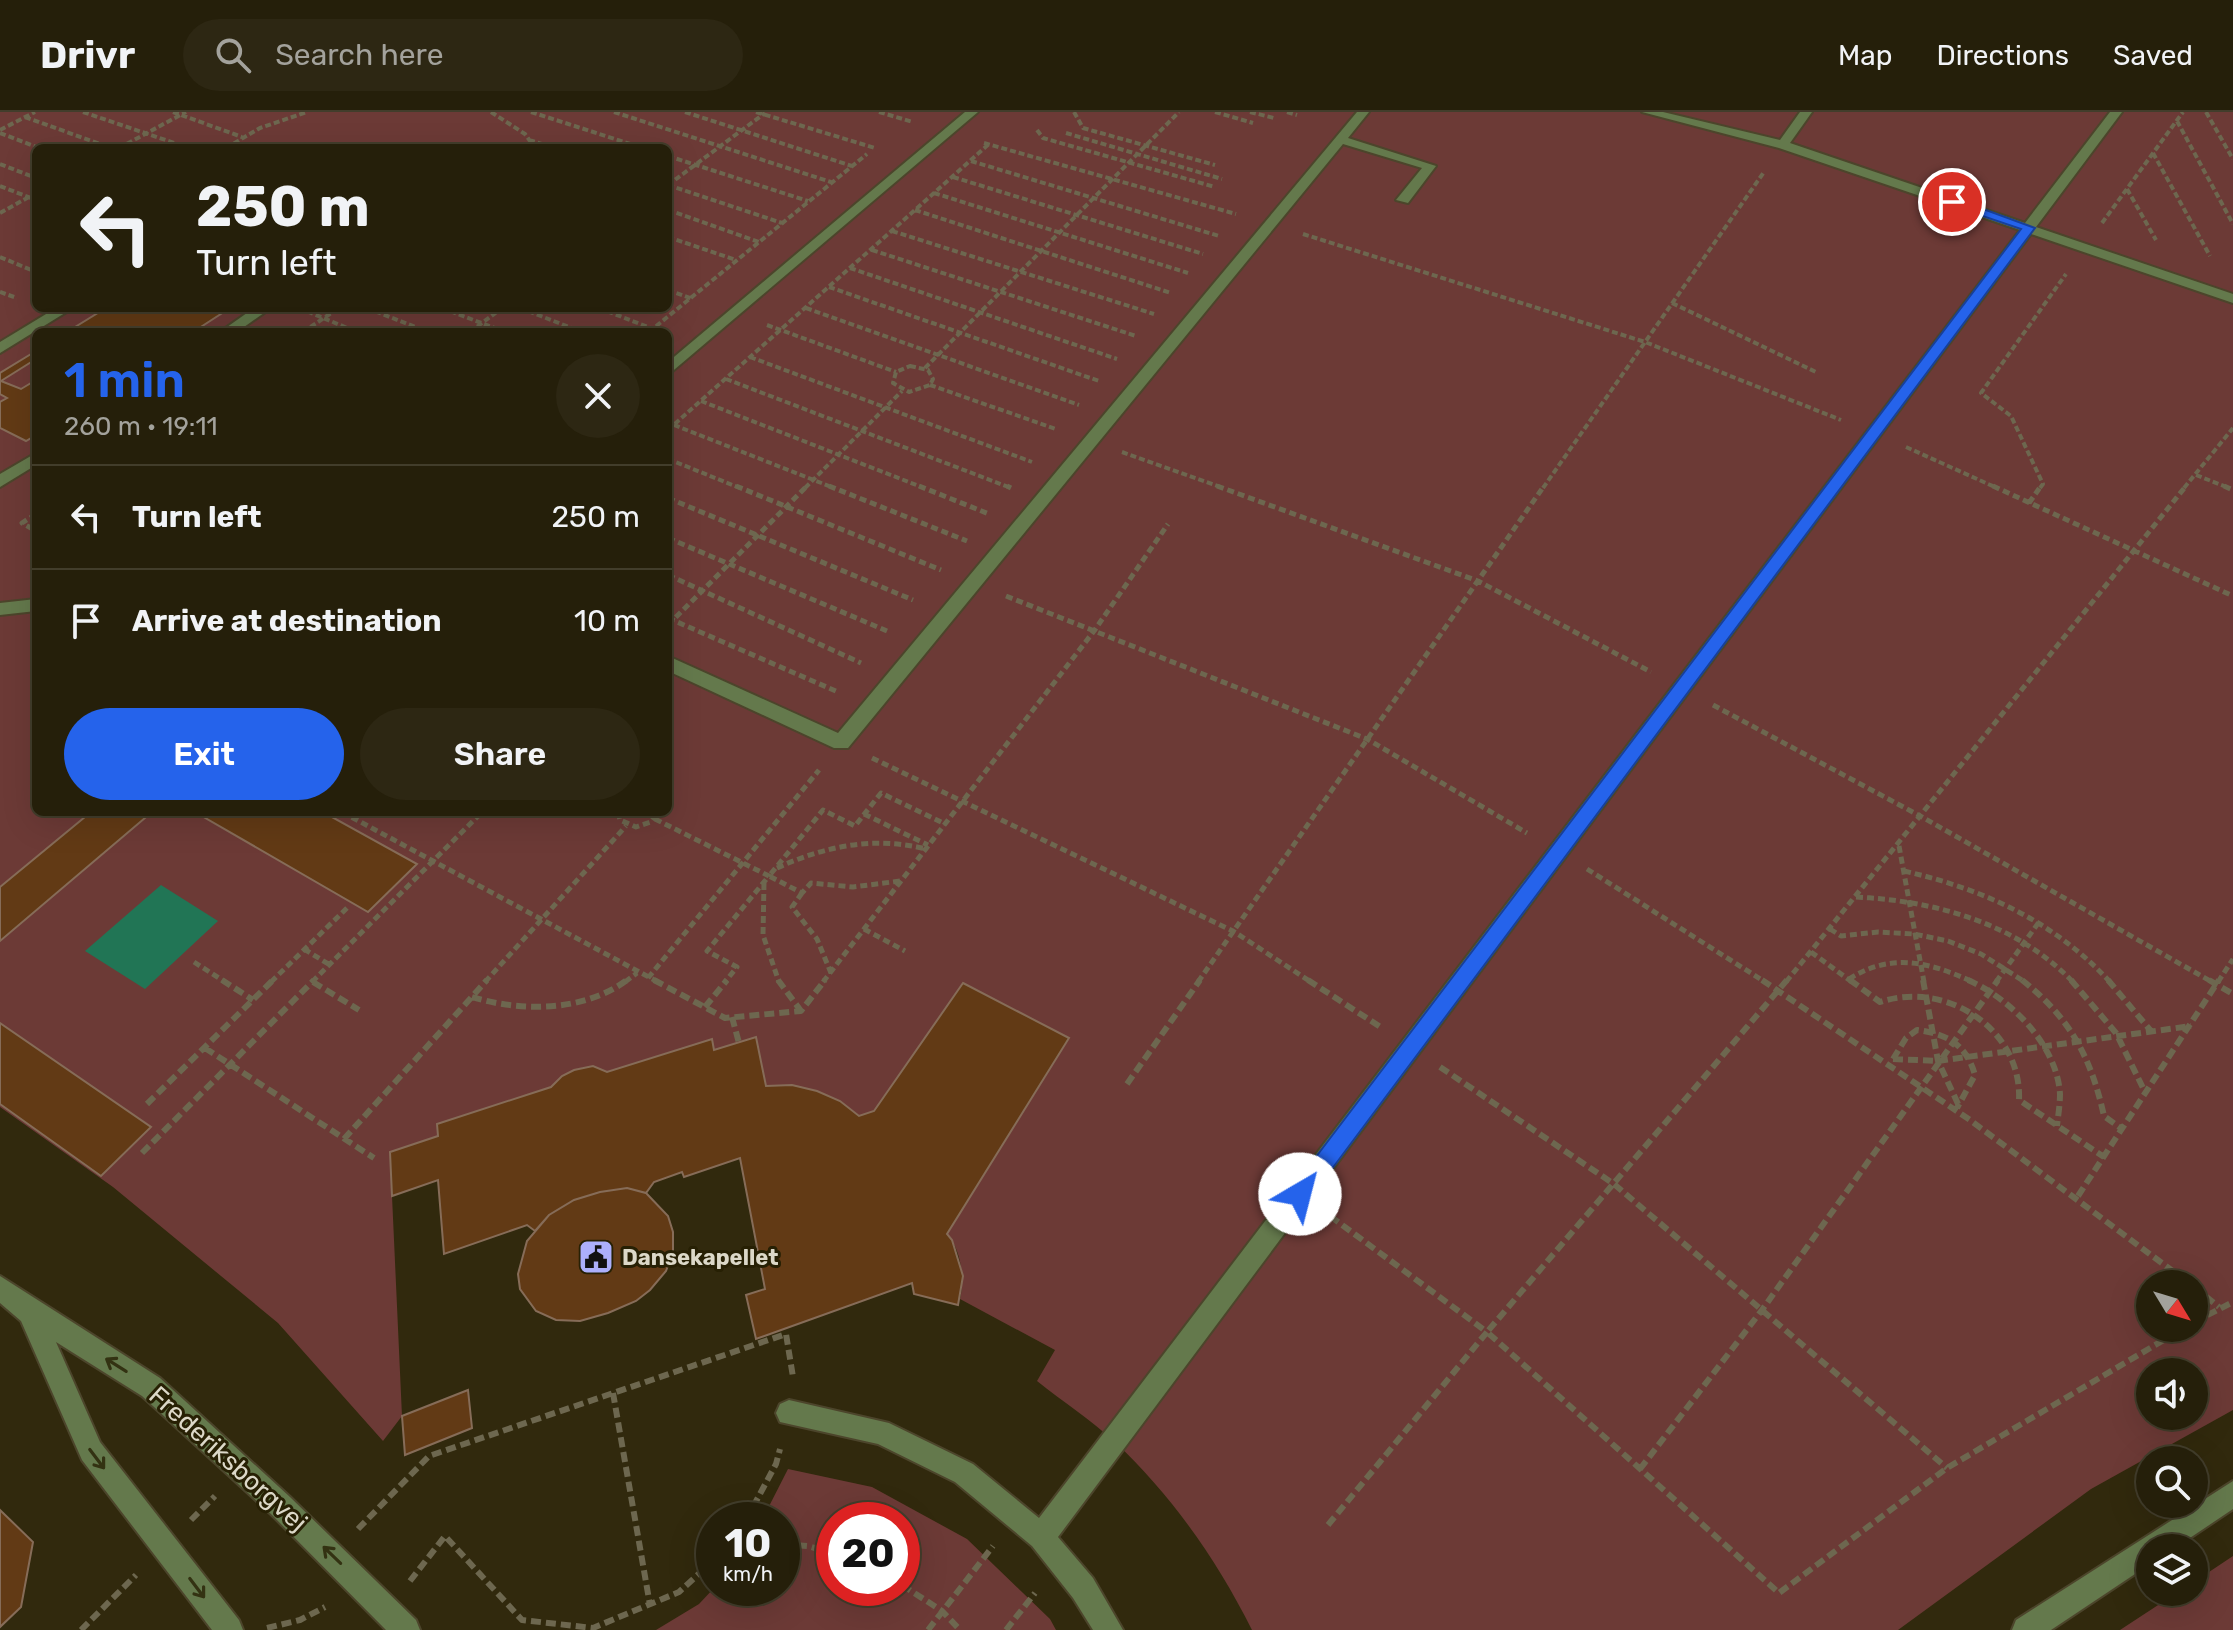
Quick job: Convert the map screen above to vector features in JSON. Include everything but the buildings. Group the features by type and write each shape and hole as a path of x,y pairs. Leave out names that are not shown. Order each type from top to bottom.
{"street":[{"path":"672,367 972,112"},
{"path":"672,665 841,743 1268,223 1363,112"},
{"path":"1648,112 1783,145 2233,299"},
{"path":"1783,145 1806,112"},
{"path":"1041,1537 2116,112"},
{"path":"1339,139 1430,166 1403,200"},
{"path":"33,328 59,312"},
{"path":"233,328 258,312"},
{"path":"0,348 32,329"},
{"path":"0,482 32,461"},
{"path":"0,609 32,605"},
{"name":"Frederiksborgvej","path":"0,1288 30,1312 151,1387 332,1555 397,1620"},
{"name":"Frederiksborgvej","path":"30,1312 91,1451 229,1630"},
{"path":"789,1413 880,1432 964,1473 1041,1537 1083,1588 1109,1630"},
{"path":"2026,1630 2233,1494"}],"path":[{"path":"0,131 35,112"},
{"path":"83,112 177,144"},
{"path":"173,112 242,137"},
{"path":"127,144 186,112"},
{"path":"232,144 242,137 307,112"},
{"path":"491,112 529,139 543,144"},
{"path":"531,112 631,144"},
{"path":"614,112 832,183"},
{"path":"685,112 853,166"},
{"path":"756,112 875,148"},
{"path":"879,112 1268,223 1645,342 1874,433 2233,596"},
{"path":"1074,112 1083,128 1215,165"},
{"path":"925,368 1179,112"},
{"path":"1215,112 1253,123"},
{"path":"1250,112 1274,118"},
{"path":"1287,112 1297,115"},
{"path":"2029,503 2043,484 2011,416 1981,393 2183,112"},
{"path":"2206,112 2233,159"},
{"path":"672,182 764,113"},
{"path":"25,117 100,144"},
{"path":"897,130 908,121"},
{"path":"2177,121 2233,224"},
{"path":"1037,130 1043,138 1215,187"},
{"path":"0,131 32,145"},
{"path":"1066,133 1222,179"},
{"path":"529,139 532,144"},
{"path":"654,328 886,139"},
{"path":"989,144 674,425 997,553"},
{"path":"1127,1084 1783,145"},
{"path":"2153,153 2214,264"},
{"path":"672,157 809,202"},
{"path":"971,161 1250,246"},
{"path":"0,164 32,176"},
{"path":"953,177 1235,264"},
{"path":"0,186 32,198"},
{"path":"672,186 783,223"},
{"path":"2127,189 2159,245"},
{"path":"934,193 1220,283"},
{"path":"0,213 32,195"},
{"path":"915,210 1203,303"},
{"path":"672,211 760,242"},
{"path":"892,231 1185,324"},
{"path":"672,238 737,261"},
{"path":"871,250 1168,347"},
{"path":"0,257 32,270"},
{"path":"850,268 1148,370"},
{"path":"829,287 1130,392"},
{"path":"672,291 896,372 910,366 925,368 932,375 930,385"},
{"path":"0,292 16,299 26,293"},
{"path":"1672,303 1818,373"},
{"path":"806,307 1110,416"},
{"path":"309,312 347,328"},
{"path":"309,328 333,312"},
{"path":"377,312 418,328"},
{"path":"453,312 495,328"},
{"path":"475,328 497,312"},
{"path":"530,312 572,328"},
{"path":"608,312 646,328"},
{"path":"750,357 1063,473"},
{"path":"896,372 893,383 902,391 916,392 930,385 1090,441"},
{"path":"726,379 1042,500"},
{"path":"672,618 902,391"},
{"path":"701,401 1020,526"},
{"path":"1328,1525 1487,1332 1830,929 2233,428"},
{"path":"672,461 1367,739 1558,851 1890,1061 1919,1087 1957,1109 2078,1196 2172,1270"},
{"path":"2196,475 2233,490"},
{"path":"672,500 947,614"},
{"path":"32,517 22,523 32,529"},
{"path":"349,816 725,1018 801,1011 1094,631 1168,524"},
{"path":"672,540 921,646"},
{"path":"672,577 895,678"},
{"path":"672,619 872,706"},
{"path":"648,978 841,743"},
{"path":"705,1007 737,967 707,951 823,810 855,826 881,793 945,824"},
{"path":"864,814 927,847"},
{"path":"142,1153 478,816"},
{"path":"619,816 626,826 636,828 656,816"},
{"path":"655,819 802,893"},
{"path":"344,1139 626,826"},
{"path":"801,1011 776,977 765,951 760,908 769,876 814,853 850,846 896,843 927,847"},
{"path":"1899,845 1938,1061 1957,1109"},
{"path":"1904,871 1944,878 1978,890 2039,922 2096,964 2124,993 2151,1031"},
{"path":"831,973 817,939 792,907 802,893 811,883 853,887 902,880"},
{"path":"1856,897 1908,900 1964,913 2024,944 2071,981 2096,1006 2117,1035 2146,1094"},
{"path":"147,1104 348,907"},
{"path":"1640,1469 1762,1310 2039,922"},
{"path":"864,929 905,951"},
{"path":"1830,929 1841,936 1868,931 1914,932 1960,944 2005,969 2040,994 2077,1041 2097,1085 2104,1116 2122,1129"},
{"path":"304,949 330,965"},
{"path":"1811,952 1880,1002 1908,995 1926,996 1955,1004 1972,1014 1997,1035 2008,1051 2019,1072 2022,1088 2019,1100 2104,1157"},
{"path":"2078,1196 2233,959"},
{"path":"194,962 253,1000"},
{"path":"1849,979 1880,963 1920,964 1949,971 1989,992 2018,1014 2042,1046 2059,1084 2062,1106 2057,1126"},
{"path":"472,997 493,1006 539,1007 602,994 623,986 638,973"},
{"path":"313,982 359,1010"},
{"path":"732,1017 739,1043"},
{"path":"1890,1061 1938,1061 2191,1026"},
{"path":"1890,1061 1906,1038 1917,1030 1933,1031 1954,1039 1971,1056 1975,1075 1957,1109"},
{"path":"205,1048 374,1158"},
{"path":"1300,1194 1487,1332 1779,1593 1947,1468 2160,1342"},
{"path":"2208,1298 2219,1307"},
{"path":"2208,1314 2233,1302"},
{"path":"332,1555 429,1456 786,1334 794,1380 789,1413 776,1464 756,1502"},
{"path":"613,1393 650,1605"},
{"path":"81,1630 242,1470"},
{"path":"928,1630 1016,1516"},
{"path":"397,1620 445,1536 522,1620 593,1628 679,1592 696,1576"},
{"path":"260,1630 300,1620 364,1586"},
{"path":"920,1597 942,1611 960,1630"}],"shaded area":[{"path":"0,112 2233,112 2233,1410 2208,1424 2208,1358 2136,1358 2136,1430 2197,1430 2168,1446 2136,1446 2136,1464 2091,1489 1898,1630 1252,1630 1208,1554 1156,1484 1106,1434 1037,1381 1055,1350 960,1299 961,1265 956,1248 947,1234 1069,1038 963,983 874,1111 859,1116 816,1092 766,1086 756,1038 714,1050 711,1040 607,1072 592,1067 577,1069 551,1087 438,1136 390,1152 402,1416 383,1441 278,1323 113,1187 0,1107"},
{"path":"161,885 218,921 145,989 85,951"},
{"path":"788,1469 872,1487 899,1502 816,1502 816,1606 920,1606 920,1513 967,1539 1050,1619 1056,1630 656,1630 696,1606 800,1606 800,1502 771,1502"},
{"path":"2233,1556 2233,1630 2120,1630 2157,1606 2208,1606 2208,1573"}],"place":[{"name":"Dansekapellet","path":"596,1257"}],"route":[{"path":"1300,1194 2029,228 1952,202"}]}
